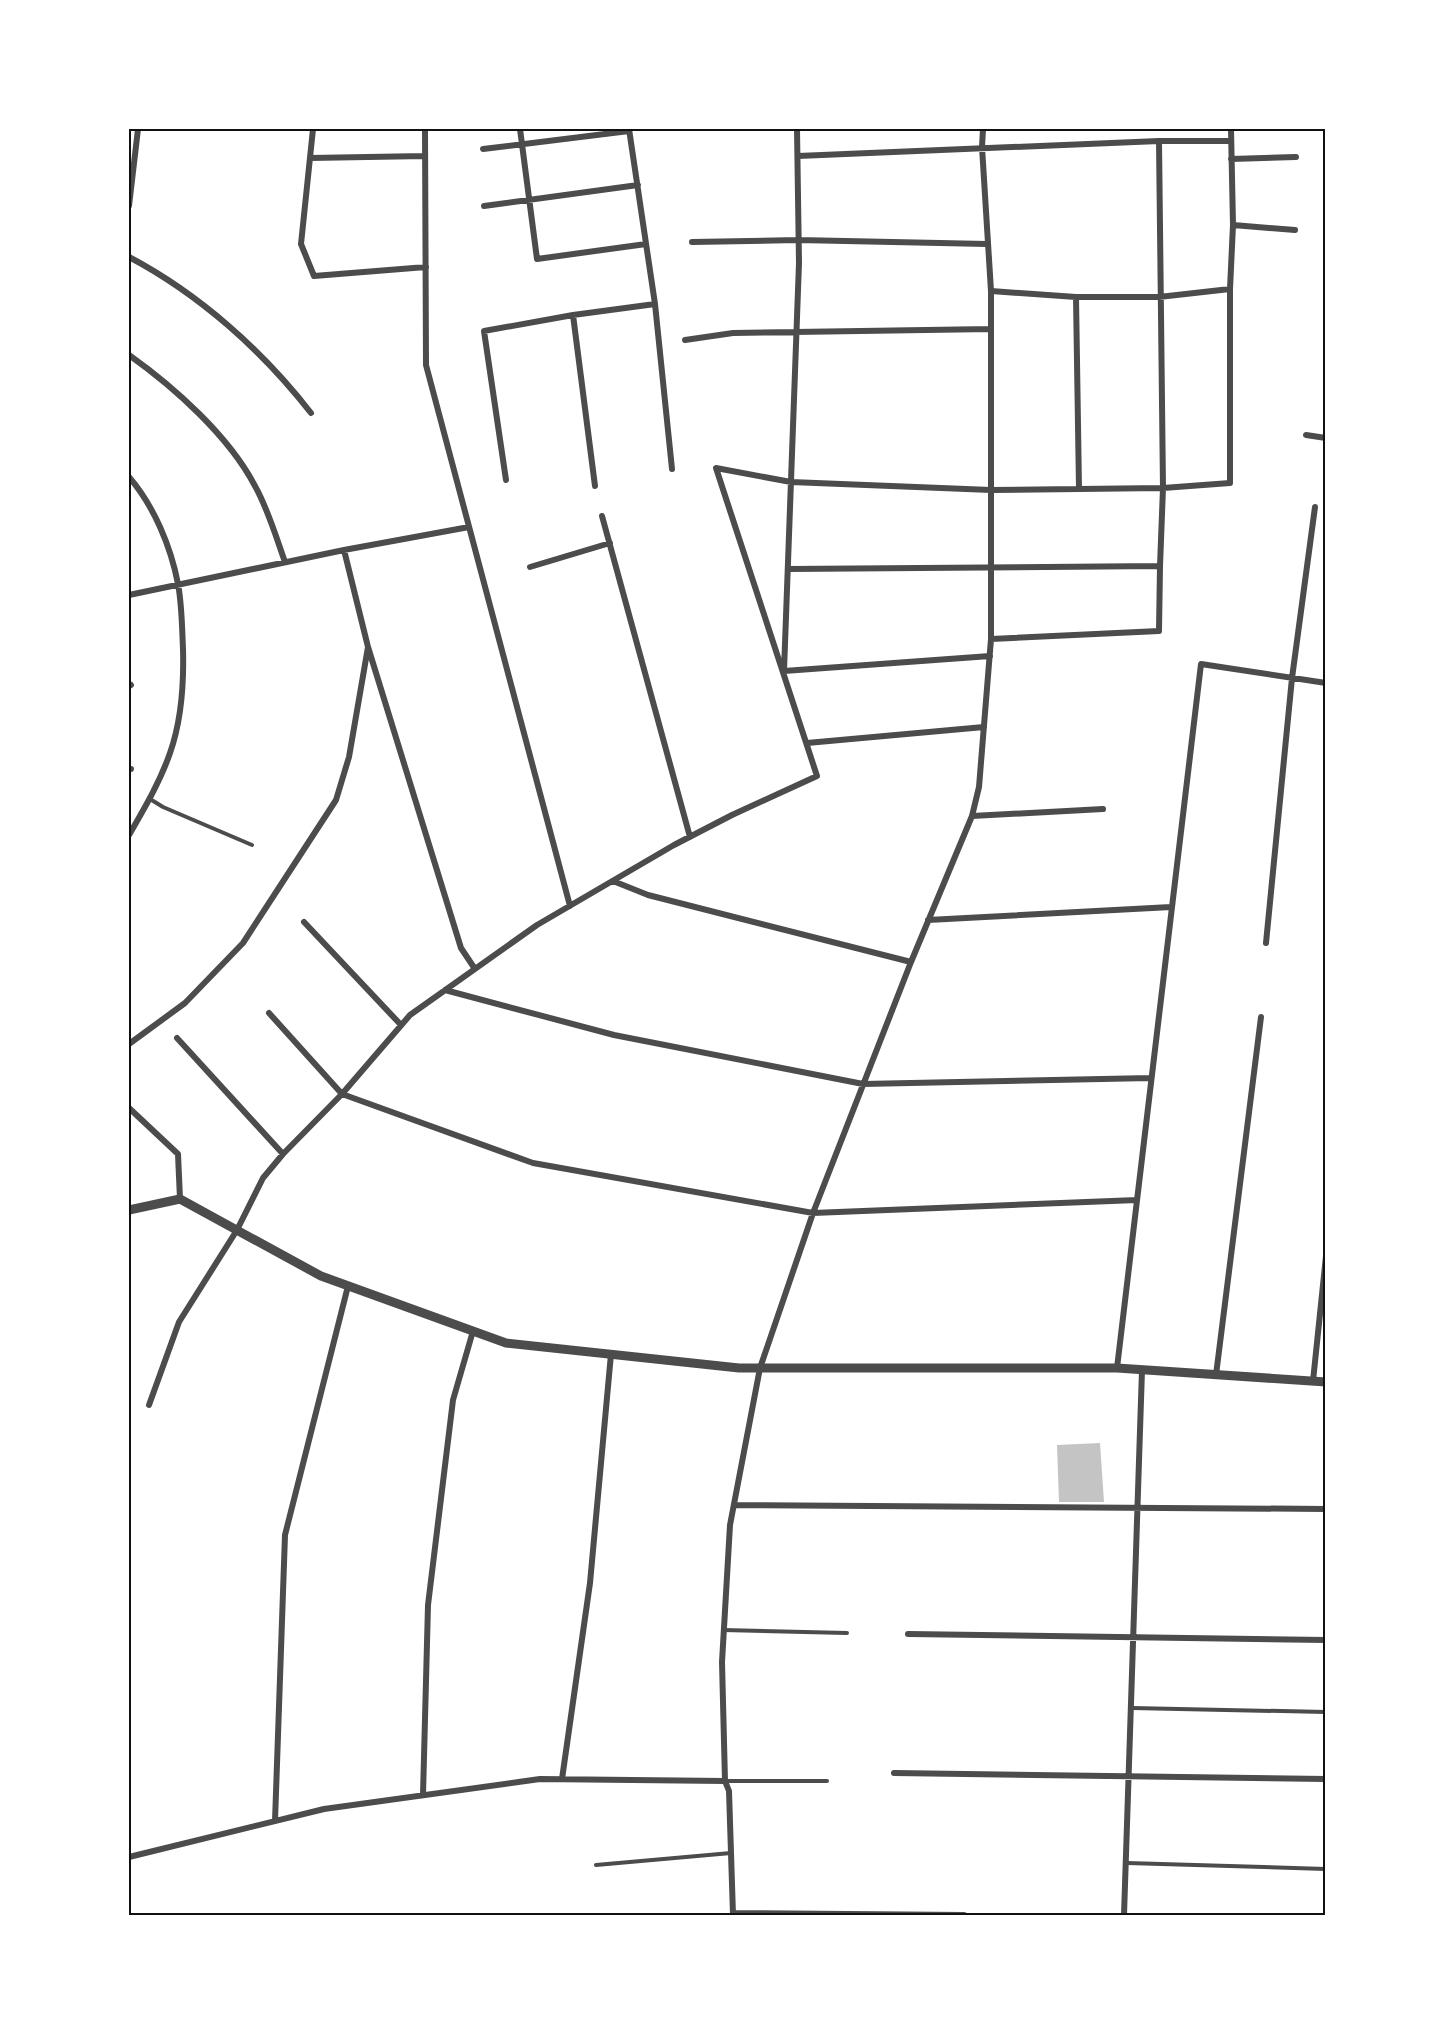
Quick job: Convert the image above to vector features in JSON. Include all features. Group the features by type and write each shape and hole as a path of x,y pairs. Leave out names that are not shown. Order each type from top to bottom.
{"street":[{"path":"129,206 138,129"},
{"path":"313,129 301,244 314,276 426,267"},
{"path":"425,129 426,365 570,906"},
{"path":"520,129 537,259 646,244"},
{"path":"784,671 796,333 797,129"},
{"path":"963,1915 733,1914 729,1791 724,1780 722,1662 730,1525 760,1368 813,1213 910,962 972,816 979,787 992,639 991,291 982,147 983,129"},
{"path":"149,1405 179,1323 237,1230 263,1178 342,1094 410,1015 537,926 570,906 690,837 817,776 716,468 791,482 991,490 1163,488 1230,483 1230,289 1233,225 1231,129"},
{"path":"483,149 629,130 655,304 672,469"},
{"path":"992,639 1159,631 1163,488 1159,141"},
{"path":"798,156 982,147 1231,141"},
{"path":"310,158 426,156"},
{"path":"1231,159 1296,158"},
{"path":"484,206 638,185"},
{"path":"1233,225 1295,230"},
{"path":"692,242 798,240 987,244"},
{"path":"129,256 159,273 258,352 289,384 311,413"},
{"path":"991,291 1076,297 1159,297 1230,289"},
{"path":"1076,297 1079,489"},
{"path":"506,480 484,331 573,315 655,304"},
{"path":"573,315 595,486"},
{"path":"685,340 733,333 991,329"},
{"path":"129,355 152,372 223,438 256,486 285,562"},
{"path":"1306,435 1326,438"},
{"path":"129,477 141,491 167,542 178,585 182,631 183,698 171,751 150,798 129,835"},
{"path":"1266,943 1292,678 1315,507"},
{"path":"602,516 690,837"},
{"path":"129,595 344,550 469,527"},
{"path":"530,567 610,543"},
{"path":"344,550 368,647 461,948 475,969"},
{"path":"788,569 1160,566"},
{"path":"129,1044 185,1003 243,944 336,800 349,757 368,647"},
{"path":"784,671 990,656"},
{"path":"1117,1368 1201,664 1326,683"},
{"path":"807,742 984,727"},
{"path":"972,816 1103,809"},
{"path":"613,881 648,896 910,962"},
{"path":"928,920 1171,907"},
{"path":"304,922 401,1025"},
{"path":"445,990 614,1035 863,1084 1151,1078"},
{"path":"269,1013 342,1094 533,1163 813,1213 1137,1200"},
{"path":"1216,1375 1262,1017"},
{"path":"177,1038 284,1154"},
{"path":"129,1108 178,1154 180,1199"},
{"path":"129,1210 180,1199 321,1276 506,1343 740,1368 1117,1368 1326,1382"},
{"path":"1313,1381 1326,1256"},
{"path":"275,1821 285,1535 348,1286"},
{"path":"423,1795 428,1605 453,1400 473,1331"},
{"path":"562,1779 590,1582 611,1354"},
{"path":"1124,1915 1142,1370"},
{"path":"734,1504 1326,1509"},
{"path":"908,1634 1326,1640"},
{"path":"894,1773 1326,1779"},
{"path":"129,1857 324,1809 540,1779 724,1780"}],"lane":[{"path":"150,798 163,807 252,845"},
{"path":"723,1630 847,1633"},
{"path":"1132,1708 1326,1712"},
{"path":"724,1780 827,1781"},
{"path":"597,1865 731,1853"},
{"path":"1127,1863 1326,1869"}],"building":[{"path":"1100,1443 1104,1502 1059,1502 1057,1445"}]}
